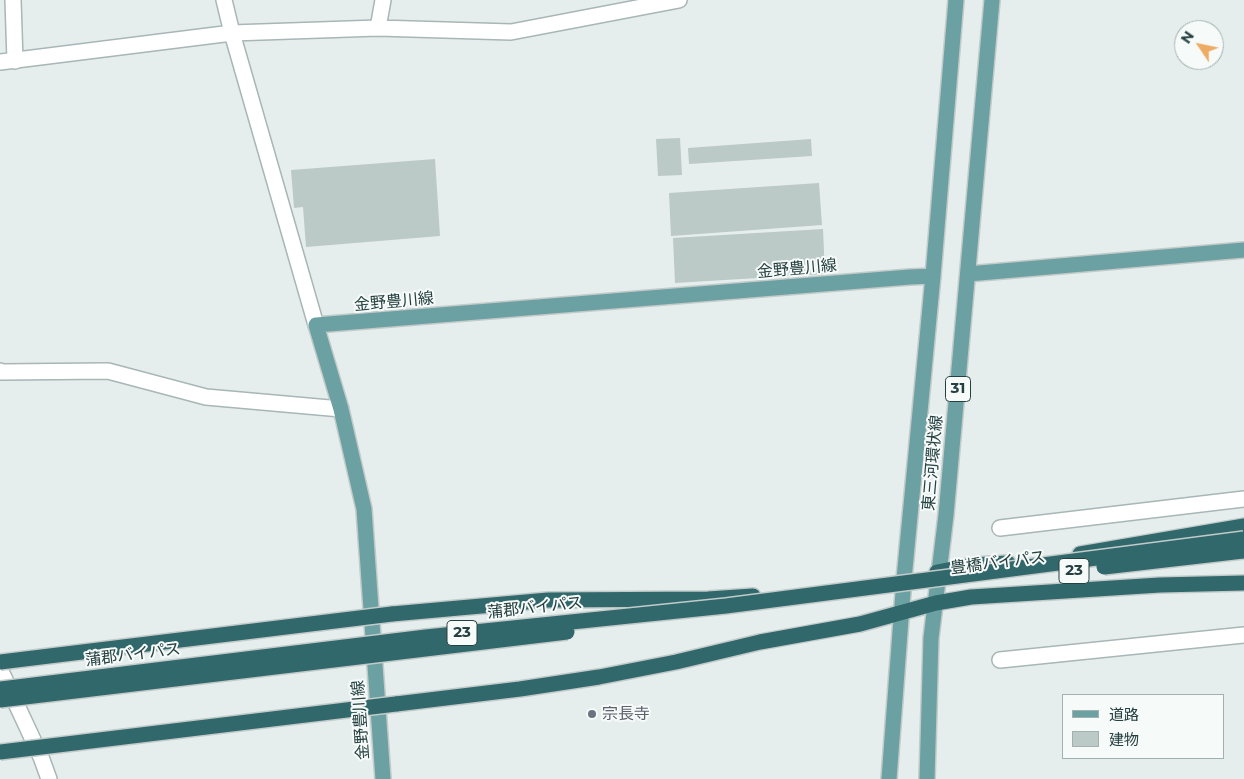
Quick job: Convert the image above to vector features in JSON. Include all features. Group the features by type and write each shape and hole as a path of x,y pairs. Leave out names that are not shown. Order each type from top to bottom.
{"highway":[{"path":"0,662 392,614 548,600 708,599 904,585 940,572 973,565 1024,562 1244,526"},
{"name":"豊橋バイパス","path":"925,579 1244,540"},
{"name":"豊橋バイパス","path":"904,585 1244,551"},
{"name":"蒲郡バイパス","path":"0,689 426,637 726,606 925,579"},
{"path":"0,752 520,689 599,677 676,662 760,642 860,624 936,603 971,596 1160,585 1244,583"},
{"name":"蒲郡バイパス","path":"0,700 904,585"}],"main road":[{"name":"東三河環状線","path":"889,779 904,585 934,276 956,0"},
{"name":"東三河環状線","path":"927,779 931,647 940,572 992,0"},
{"path":"968,274 1244,250"},
{"name":"金野豊川線","path":"383,779 364,509 341,409 316,326 934,276"}],"street":[{"path":"13,0 8,62 232,32 378,28 511,32 679,0"},
{"path":"224,0 316,326"},
{"path":"378,28 383,0"},
{"path":"0,371 108,371 206,397 341,409"},
{"path":"1000,528 1244,499"},
{"path":"1000,660 1244,635"},
{"path":"0,668 41,757 48,779"}],"building":[{"path":"680,138 682,175 658,176 656,139"},
{"path":"811,139 812,156 689,164 688,148"},
{"path":"435,159 440,236 306,247 303,207 294,208 291,170"},
{"path":"819,183 822,225 671,236 669,193"},
{"path":"823,229 825,274 675,283 673,238"}],"place":[{"name":"宗長寺","path":"592,714"}]}
